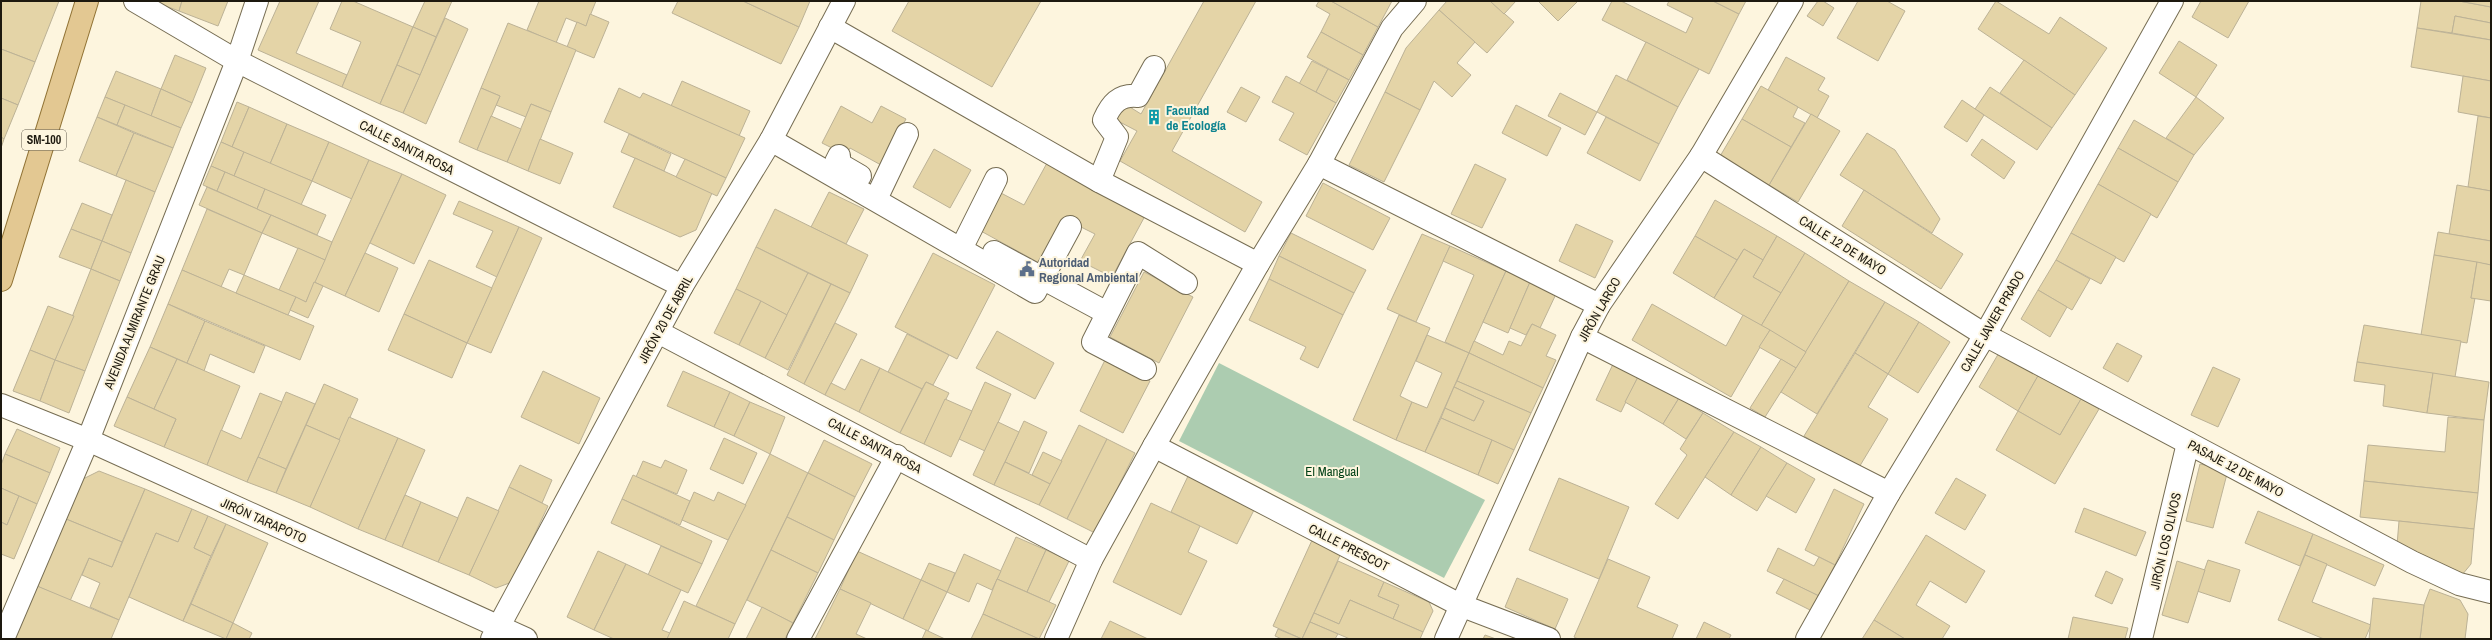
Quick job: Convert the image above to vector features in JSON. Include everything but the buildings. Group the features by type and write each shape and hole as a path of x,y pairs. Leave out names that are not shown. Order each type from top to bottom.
{"main road":[{"name":"SM-100","path":"1,280 87,1"}],"street":[{"name":"CALLE SANTA ROSA","path":"135,1 237,61 682,286"},
{"name":"AVENIDA ALMIRANTE GRAU","path":"3,639 88,440 237,61 256,1"},
{"name":"JIRÓN 20 DE ABRIL","path":"495,632 682,286 771,140 844,1"},
{"path":"1056,639 1091,560 1154,446 1258,264 1319,164 1392,28 1415,1"},
{"name":"JIRÓN LARCO","path":"1446,639 1582,337 1599,305 1701,156 1792,1"},
{"name":"CALLE JAVIER PRADO","path":"1807,639 1889,493 1985,335 2172,1"},
{"path":"830,27 1099,181 1258,264"},
{"path":"1099,181 1117,137 1104,120 1109,108 1120,97 1128,95 1138,96 1154,67"},
{"path":"878,194 908,134"},
{"path":"771,140 878,194 1038,285 1108,313"},
{"path":"839,156 836,162 878,194"},
{"name":"CALLE 12 DE MAYO","path":"1701,156 1985,335"},
{"path":"1319,164 1599,305"},
{"path":"963,243 996,179"},
{"path":"1038,285 1070,227"},
{"path":"1145,369 1093,342 1138,253 1186,283"},
{"name":"CALLE SANTA ROSA","path":"658,332 897,456 1091,560"},
{"name":"PASAJE 12 DE MAYO","path":"1985,335 2412,562 2459,584 2491,592"},
{"path":"1582,337 1889,493"},
{"name":"JIRÓN TARAPOTO","path":"1,405 88,440 495,632 526,639"},
{"name":"JIRÓN LOS OLIVOS","path":"2141,639 2188,443"},
{"name":"CALLE PRESCOT","path":"1154,446 1460,605 1549,639"},
{"path":"798,639 897,456"}],"green space":[{"name":"El Mangual","path":"1219,363 1485,500 1444,578 1179,441"}],"place":[{"name":"Facultad de Ecología","path":"1154,117"},
{"name":"Autoridad Regional Ambiental","path":"1027,269"}]}
